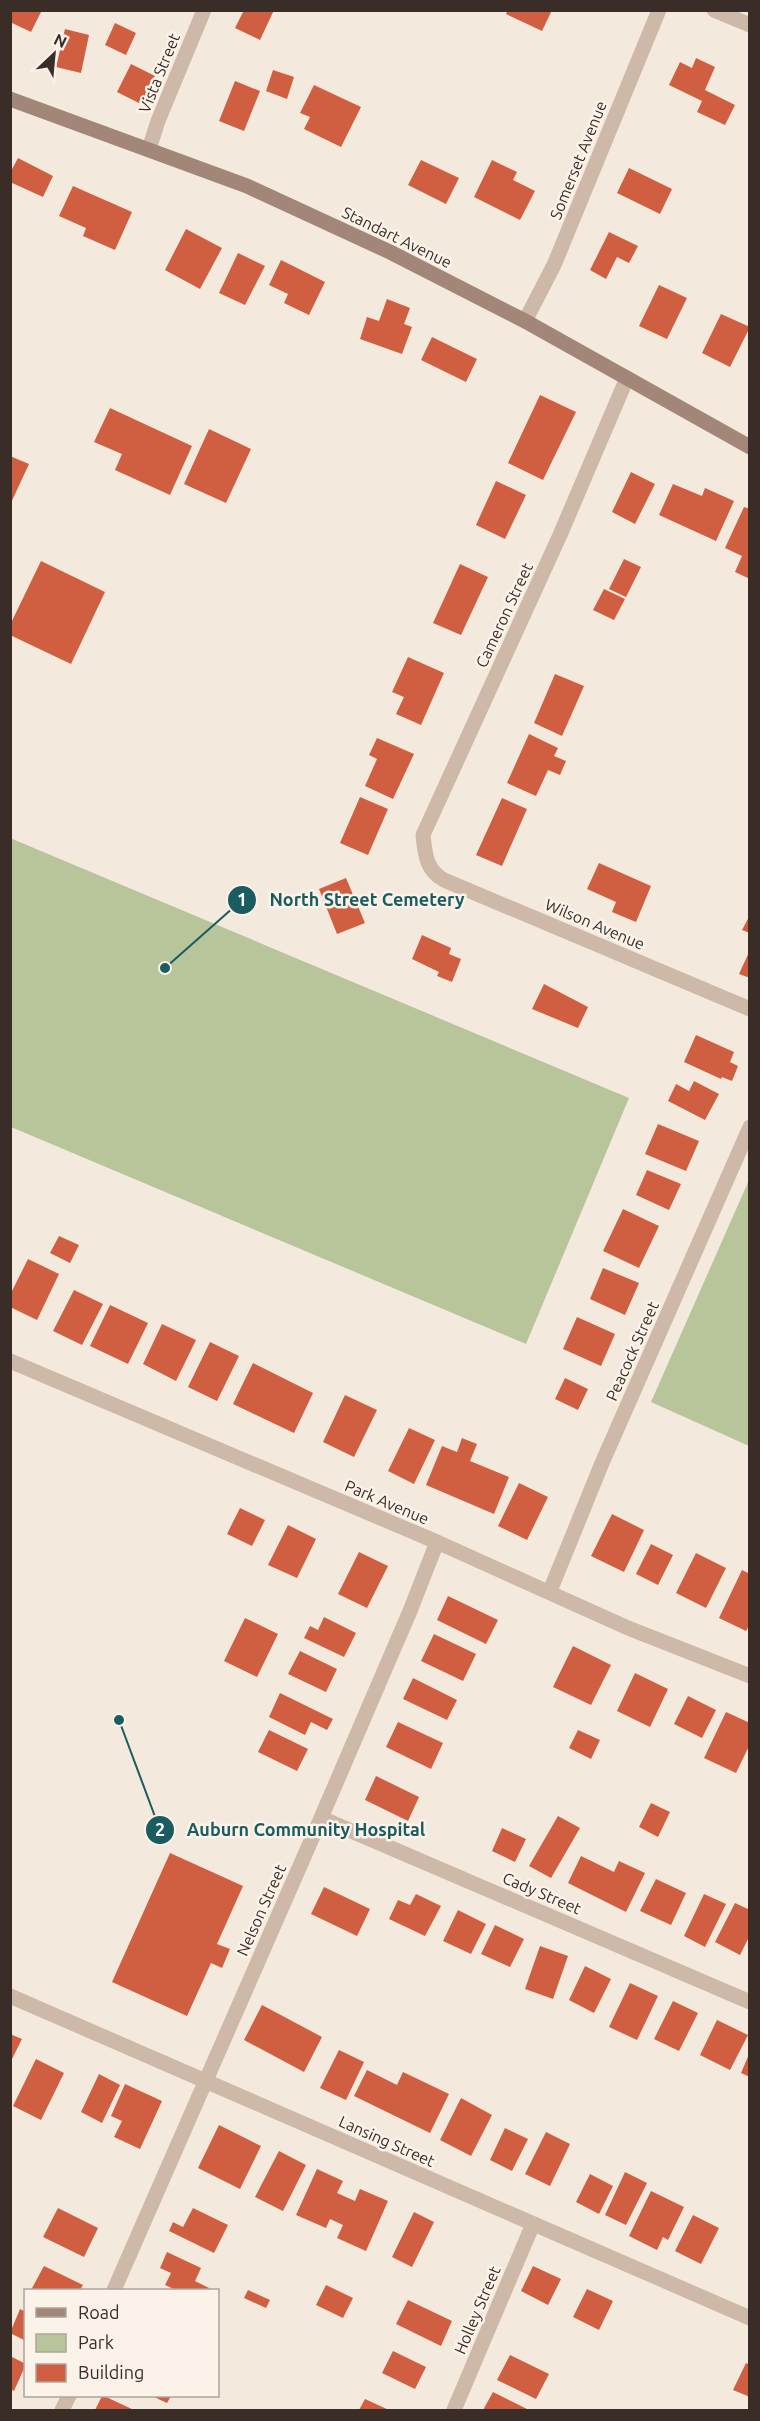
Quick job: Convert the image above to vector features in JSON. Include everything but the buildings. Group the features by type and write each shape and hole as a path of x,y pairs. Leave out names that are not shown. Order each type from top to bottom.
{"street":[{"name":"Vista Street","path":"149,149 158,121 204,10"},
{"name":"Somerset Avenue","path":"525,321 554,265 659,10"},
{"path":"714,10 750,25"},
{"name":"Standart Avenue","path":"10,99 257,191 390,252 525,321 750,447"},
{"name":"Cameron Street","path":"429,868 423,835 560,535 627,378"},
{"name":"Wilson Avenue","path":"429,868 444,880 750,1009"},
{"name":"Peacock Street","path":"550,1591 602,1463 750,1127"},
{"name":"Park Avenue","path":"10,1361 437,1542 628,1628 750,1676"},
{"name":"Nelson Street","path":"114,2289 321,1818 410,1611 437,1542"},
{"name":"Cady Street","path":"321,1818 750,2002"},
{"name":"Lansing Street","path":"10,1996 750,2318"},
{"name":"Holley Street","path":"454,2410 532,2224"}],"green space":[{"path":"10,838 629,1098 526,1344 11,1127"},
{"path":"749,1180 749,1446 651,1402"}],"place":[{"name":"North Street Cemetery","path":"165,968"},
{"name":"Auburn Community Hospital","path":"119,1720"}]}
